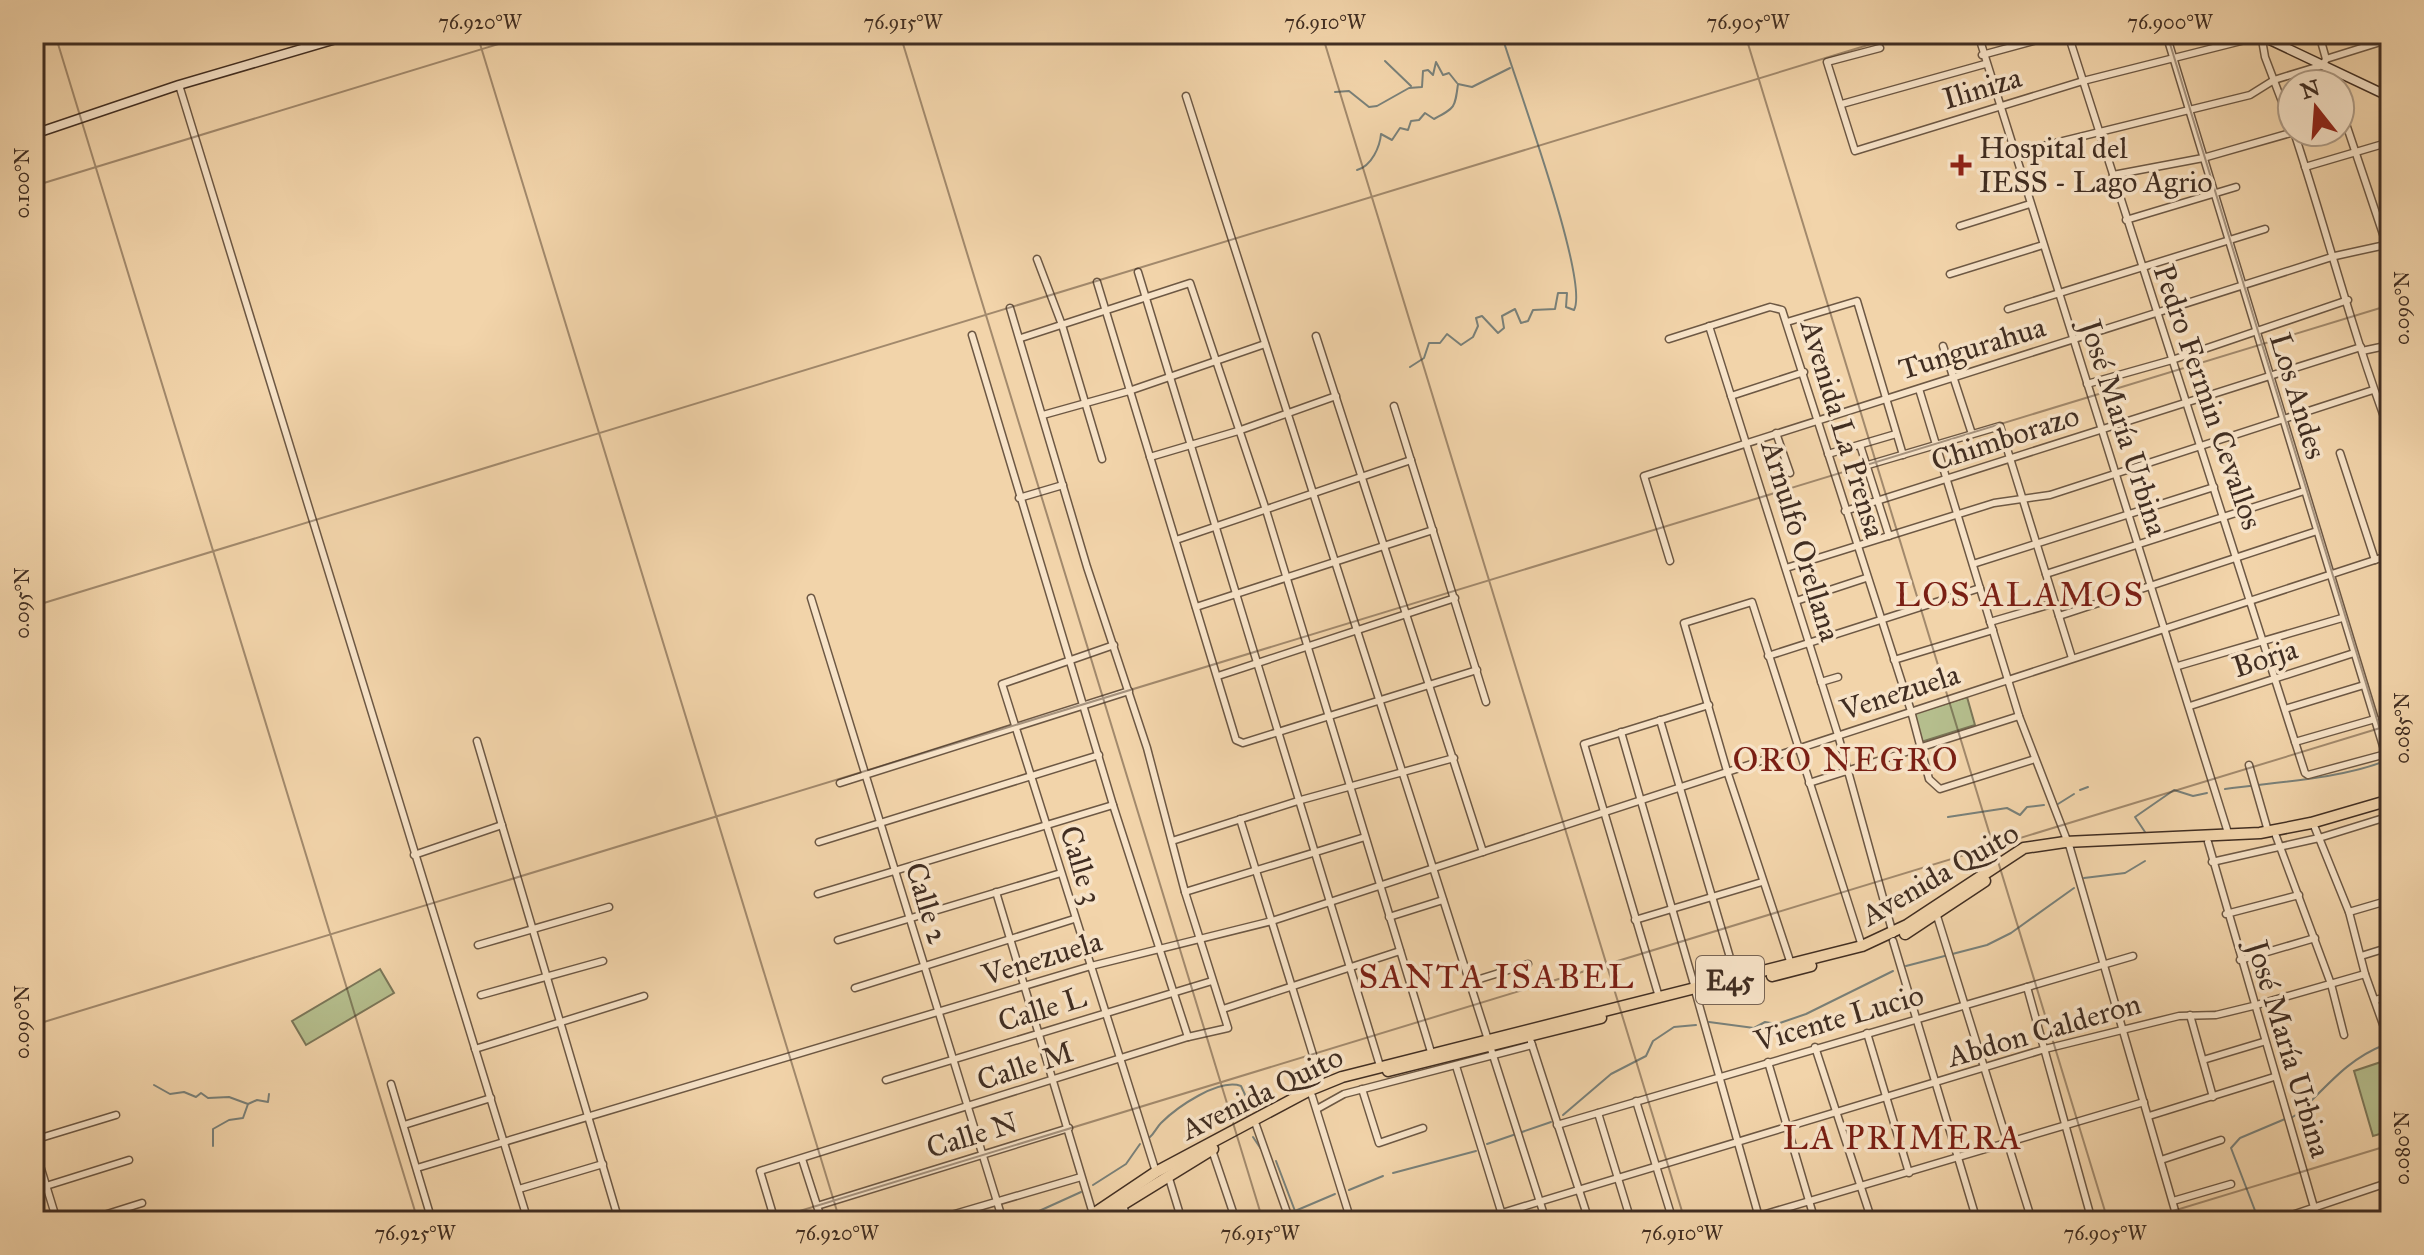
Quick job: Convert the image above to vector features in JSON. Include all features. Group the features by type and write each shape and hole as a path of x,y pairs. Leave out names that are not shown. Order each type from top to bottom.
{"highway":[{"name":"Avenida Quito","path":"1091,1219 1256,1125 1344,1082 1530,1041 1736,978 1893,938 2012,854 2034,845 2208,842 2272,834 2390,803"},
{"name":"Avenida Quito","path":"1091,1219 1156,1172 1322,1084 1431,1052 1491,1048 1659,997 1855,955 1937,916 2025,854 2068,845 2317,833 2390,803"}],"street":[{"path":"34,134 179,85 353,34"},
{"name":"José María Urbina","path":"1978,34 1982,55 2166,627 2229,836"},
{"path":"1982,55 2059,34"},
{"name":"Pedro Fermin Cevallos","path":"2068,34 2140,267 2238,557 2306,775 2386,755"},
{"name":"Los Andes","path":"2166,34 2390,769"},
{"path":"2319,34 2324,62"},
{"path":"2260,35 2324,62 2331,68"},
{"path":"2260,35 2276,85"},
{"name":"Iliniza","path":"1842,104 1855,151 2083,81 2174,60 2260,35"},
{"path":"2014,153 2250,95 2274,80 2388,40"},
{"path":"1880,48 1827,62 1842,104 1985,64"},
{"path":"2356,81 2390,97"},
{"path":"179,85 528,1221"},
{"path":"1186,96 1546,1221"},
{"path":"2113,175 2203,158 2276,136"},
{"path":"2305,167 2390,142"},
{"path":"2299,148 2335,256 2373,390 2390,433"},
{"path":"2353,148 2390,255"},
{"path":"2126,220 2236,187"},
{"path":"1960,226 2030,204"},
{"path":"2008,309 2265,229"},
{"name":"Tungurahua","path":"1670,561 1644,476 1705,454 2335,256 2388,244"},
{"path":"1950,274 2043,245"},
{"path":"1037,259 1062,325 1102,459"},
{"path":"1138,272 1333,902 1380,1066"},
{"path":"1097,282 1240,743 1477,670"},
{"path":"1021,338 1190,283 1266,510 1431,1052"},
{"path":"2087,384 2172,360 2348,300"},
{"path":"1787,322 1857,301 1903,455"},
{"path":"1010,308 1129,691 1185,892 1223,1009 1400,951"},
{"name":"Avenida La Prensa","path":"1709,326 1779,308 1787,322 1856,547 1911,711 1929,779 1940,789 2035,759"},
{"path":"1669,339 1709,326"},
{"name":"Arnulfo Orellana","path":"1709,326 1838,735 1893,938 1977,1221"},
{"path":"972,335 1113,805 1188,1037"},
{"path":"1316,336 1404,617 1454,758 1483,852"},
{"path":"1043,415 1170,378 1265,344"},
{"name":"Chimborazo","path":"1845,511 2362,349 2390,345"},
{"path":"1943,346 1972,434"},
{"path":"1731,396 1804,372"},
{"path":"1919,389 2019,716 2068,845 2178,1221"},
{"path":"1786,568 1958,515 2022,498 2050,495 2200,449 2373,390"},
{"path":"1150,457 1287,415 1336,396"},
{"path":"2380,407 2390,404"},
{"path":"1394,406 1486,702"},
{"path":"1868,465 2000,426 2072,658"},
{"path":"1776,433 1790,473"},
{"path":"1828,454 1896,434"},
{"path":"1860,445 1889,536"},
{"path":"2340,453 2375,560"},
{"path":"1176,540 1411,460"},
{"path":"1019,498 1063,485"},
{"path":"1973,564 2214,487"},
{"path":"2046,574 2304,491"},
{"path":"1196,607 1433,530"},
{"path":"2059,616 2317,531"},
{"name":"Venezuela","path":"417,1168 1091,966 1272,921 2390,555"},
{"path":"1796,601 1866,578"},
{"path":"1768,656 1980,588"},
{"name":"Calle 2","path":"811,598 1003,1221"},
{"path":"1218,676 1455,598"},
{"path":"1791,964 1727,771 1684,623 1752,602 1862,946"},
{"path":"1894,660 2055,603"},
{"path":"2178,666 2342,618"},
{"name":"Calle 3","path":"1114,645 1002,684 1156,1172"},
{"name":"Borja","path":"2190,706 2354,653"},
{"path":"1821,682 1838,677"},
{"path":"2285,709 2364,685"},
{"path":"840,783 1129,691"},
{"path":"1659,997 1584,744 1709,705"},
{"path":"1809,783 2019,716"},
{"path":"2295,742 2375,719"},
{"path":"1660,720 1736,978"},
{"path":"1621,732 1674,909 1759,1219 1809,1201 2144,1102"},
{"path":"477,741 544,978 618,1217 591,1221"},
{"path":"819,842 1099,755"},
{"path":"1172,841 1402,770 1454,758"},
{"path":"2249,765 2272,834 2315,938 2344,1035"},
{"path":"818,894 1113,805"},
{"path":"2212,862 2280,848 2317,833 2390,816"},
{"path":"1240,819 1322,1084"},
{"path":"414,855 502,825"},
{"path":"2317,833 2349,912 2365,974 2389,1040"},
{"path":"1185,892 1365,837"},
{"name":"José María Urbina","path":"2208,842 2263,1042 2318,1221"},
{"path":"838,940 1061,873"},
{"path":"1635,920 1762,882"},
{"path":"996,892 1069,1128 1091,1219"},
{"path":"2226,914 2299,895"},
{"path":"1389,917 1443,900"},
{"path":"2349,912 2390,900"},
{"path":"478,945 609,907"},
{"path":"1937,916 2032,1221"},
{"path":"855,988 1074,919"},
{"path":"2240,960 2315,938"},
{"path":"2361,956 2390,947"},
{"name":"Vicente Lucio","path":"1557,1125 2133,956"},
{"path":"481,995 603,961"},
{"path":"1470,982 1528,964"},
{"name":"Abdon Calderon","path":"1425,1221 1449,1215 1460,1221 1502,1213 2045,1049 2121,1028 2190,1015 2216,1015 2365,974"},
{"name":"Calle L","path":"886,1080 1212,981"},
{"path":"2027,987 2092,1221"},
{"path":"475,1049 644,996"},
{"path":"2375,1000 2390,996"},
{"name":"Calle M","path":"773,1220 760,1171 1188,1037 1228,1028 1223,1009"},
{"path":"2190,1015 2213,1097"},
{"path":"1867,1033 1909,1173"},
{"path":"1530,1041 1589,1221"},
{"path":"2203,1060 2263,1042"},
{"path":"1815,1047 1872,1221"},
{"path":"1317,1109 1362,1089 1456,1066 1491,1048"},
{"path":"1768,1062 1815,1221"},
{"path":"1456,1066 1504,1221"},
{"path":"2149,1116 2274,1077"},
{"path":"391,1084 432,1221"},
{"path":"1362,1089 1379,1143 1423,1128"},
{"path":"1312,1096 1351,1221"},
{"path":"404,1125 491,1098"},
{"path":"1636,1101 1673,1221"},
{"path":"1598,1113 1631,1221"},
{"path":"57,1221 34,1143 116,1115"},
{"path":"1256,1125 1290,1221"},
{"name":"Calle N","path":"817,1206 1069,1128"},
{"path":"2161,1160 2221,1140"},
{"path":"1212,1150 1236,1221"},
{"path":"802,1159 822,1221"},
{"path":"46,1186 129,1160"},
{"path":"519,1189 603,1164"},
{"path":"1168,1175 1182,1221"},
{"path":"931,1221 1081,1177"},
{"path":"2274,1221 2390,1182"},
{"path":"2173,1201 2231,1184"},
{"path":"1122,1202 1128,1221"},
{"path":"85,1221 142,1203"}],"green space":[{"path":"1967,697 1975,725 1921,742 1913,714"},
{"path":"380,969 394,993 306,1045 292,1021"},
{"path":"2390,1059 2390,1131 2373,1136 2354,1071"}],"waterway":[{"path":"1410,367 1424,358 1429,343 1440,343 1447,334 1461,345 1473,337 1478,326 1476,318 1482,316 1498,333 1504,328 1502,316 1515,309 1521,323 1528,321 1533,310 1555,309 1558,293 1567,293 1566,307 1574,310 1576,292 1562,222 1502,36 1510,34"},
{"path":"1385,61 1411,86"},
{"path":"1335,92 1349,91 1369,107 1377,106 1409,88 1422,87 1423,71 1428,70 1433,75 1436,62 1443,75 1449,73 1457,83"},
{"path":"1357,170 1371,160 1381,134 1392,140 1400,128 1408,130 1411,121 1419,120 1425,113 1434,119 1453,106 1458,84 1472,87 1510,68"},
{"path":"2225,789 2328,776 2385,761"},
{"path":"2080,790 2088,787"},
{"path":"2145,832 2135,817 2174,790 2193,796 2207,793"},
{"path":"2058,804 2074,794"},
{"path":"1948,817 2007,808 2020,815 2027,807 2044,805"},
{"path":"2084,878 2125,873 2145,861"},
{"path":"1906,966 1987,945 2011,933 2074,888"},
{"path":"1709,1022 1754,1028 1765,1022 1777,1024 1806,1014 1893,971"},
{"path":"1563,1115 1611,1074 1646,1056 1653,1041 1674,1027 1696,1025"},
{"path":"2291,1118 2349,1065 2384,1045"},
{"path":"154,1085 170,1094 184,1092 196,1097 201,1093 208,1098 229,1097 248,1104"},
{"path":"1149,1138 1177,1109 1221,1086 1241,1086 1247,1099 1246,1115"},
{"path":"213,1146 213,1129 229,1120 243,1118 248,1104 257,1100 268,1102 269,1094"},
{"path":"2259,1221 2231,1148 2240,1138 2285,1119"},
{"path":"1487,1144 1551,1122"},
{"path":"1253,1137 1263,1152"},
{"path":"1093,1185 1126,1164 1140,1144"},
{"path":"1393,1173 1476,1151"},
{"path":"1276,1161 1295,1211 1335,1194"},
{"path":"1349,1190 1383,1176"},
{"path":"1017,1221 1081,1192"},
{"path":"1209,1221 1226,1214"}],"place":[{"name":"Hospital del IESS - Lago Agrio","path":"1961,165"}],"district":[{"name":"LOS ALAMOS","path":"2020,594"},
{"name":"ORO NEGRO","path":"1846,759"},
{"name":"SANTA ISABEL","path":"1497,976"},
{"name":"LA PRIMERA","path":"1903,1137"}]}
